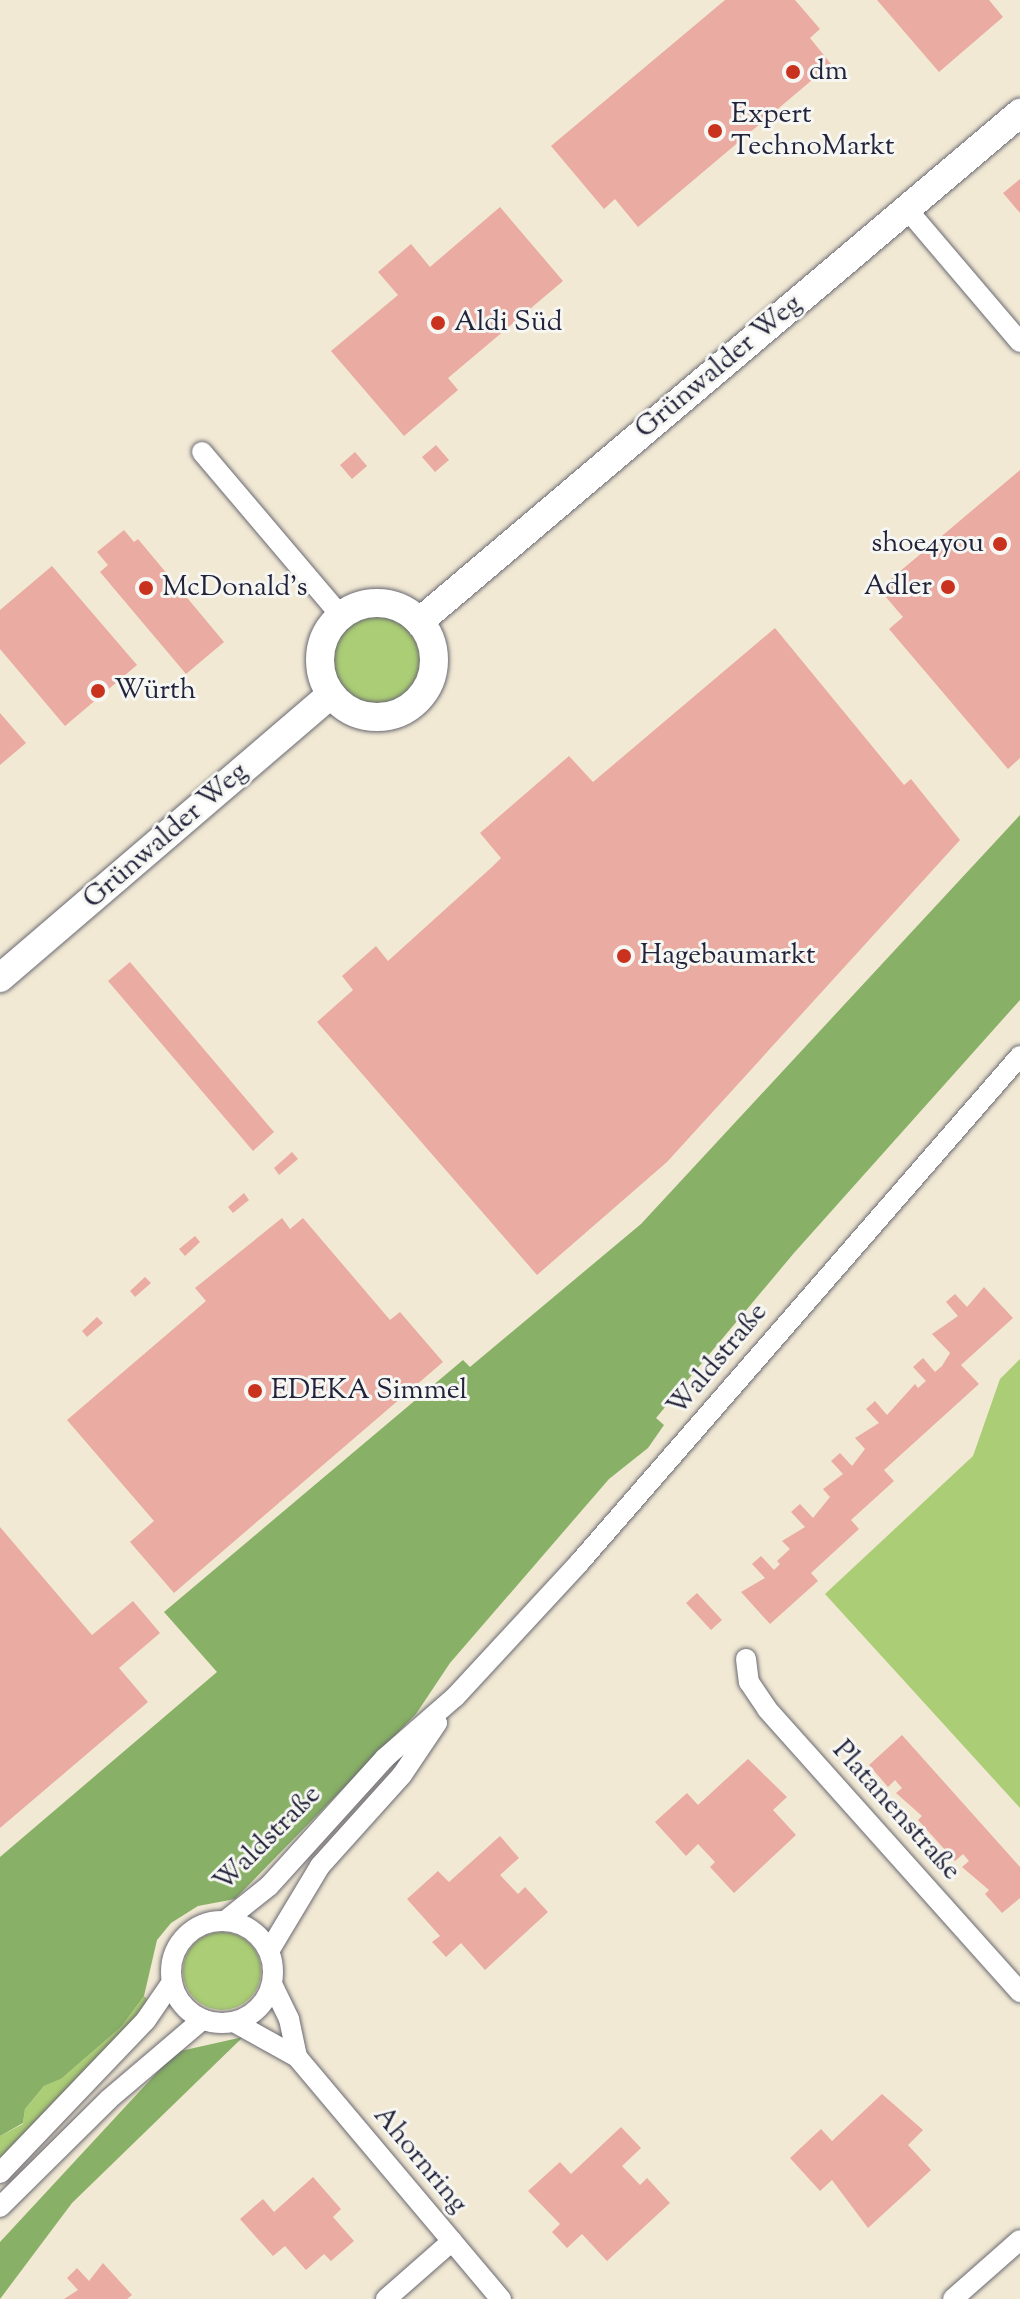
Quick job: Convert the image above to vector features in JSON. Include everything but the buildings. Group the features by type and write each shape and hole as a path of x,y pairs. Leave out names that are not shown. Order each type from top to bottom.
{"main road":[{"name":"Grünwalder Weg","path":"419,622 1020,113"},
{"path":"378,603 393,605 419,622 434,655 433,673 416,702 387,716 371,717 356,713 331,694 321,654 329,629 341,616 378,603"},
{"name":"Grünwalder Weg","path":"0,978 331,694"}],"street":[{"path":"906,208 1020,342"},
{"path":"202,452 341,616"},
{"name":"Waldstraße","path":"0,2173 146,2020 172,1982 178,1946 190,1932 225,1921 269,1886 385,1758 455,1697 616,1522 1020,1056"},
{"name":"Platanenstraße","path":"746,1659 749,1682 767,1709 1020,1992"},
{"name":"Waldstraße","path":"225,1921 251,1930 269,1951 320,1866 402,1775 455,1697"},
{"path":"172,1982 183,2004 203,2019 234,2022 258,2008 272,1984 269,1951"},
{"name":"Ahornring","path":"272,1984 289,2019 297,2057"},
{"path":"0,2207 109,2099 203,2019"},
{"name":"Ahornring","path":"234,2022 297,2057 501,2299"},
{"path":"953,2299 1020,2240"},
{"path":"386,2299 452,2241"}],"green space":[{"path":"377,613 395,616 410,626 420,641 423,659 420,677 410,692 395,702 377,705 359,702 344,692 334,677 331,659 334,641 344,626 359,616"},
{"path":"1020,815 1020,1000 794,1253 656,1418 664,1425 648,1448 609,1479 450,1663 416,1714 235,1899 198,1906 171,1923 157,1940 144,1996 121,2027 61,2079 44,2086 25,2109 23,2123 0,2136 0,1857 217,1672 164,1612 463,1360 470,1367 641,1224"},
{"path":"1020,1359 1020,1808 825,1594 973,1456 1000,1379"},
{"path":"222,1932 237,1935 254,1949 261,1971 258,1986 244,2003 222,2010 207,2007 190,1993 183,1971 186,1956 200,1939"},
{"path":"144,1996 148,2000 125,2031 0,2158 0,2136 23,2124 25,2109 44,2086 61,2079 121,2027"},
{"path":"243,2037 72,2203 0,2299 0,2242 176,2052"}],"place":[{"name":"dm","path":"793,72"},
{"name":"Expert TechnoMarkt","path":"715,131"},
{"name":"Aldi Süd","path":"438,323"},
{"name":"shoe4you","path":"1000,544"},
{"name":"Adler","path":"948,587"},
{"name":"McDonald's","path":"146,588"},
{"name":"Würth","path":"98,691"},
{"name":"Hagebaumarkt","path":"624,956"},
{"name":"EDEKA Simmel","path":"255,1391"}]}
